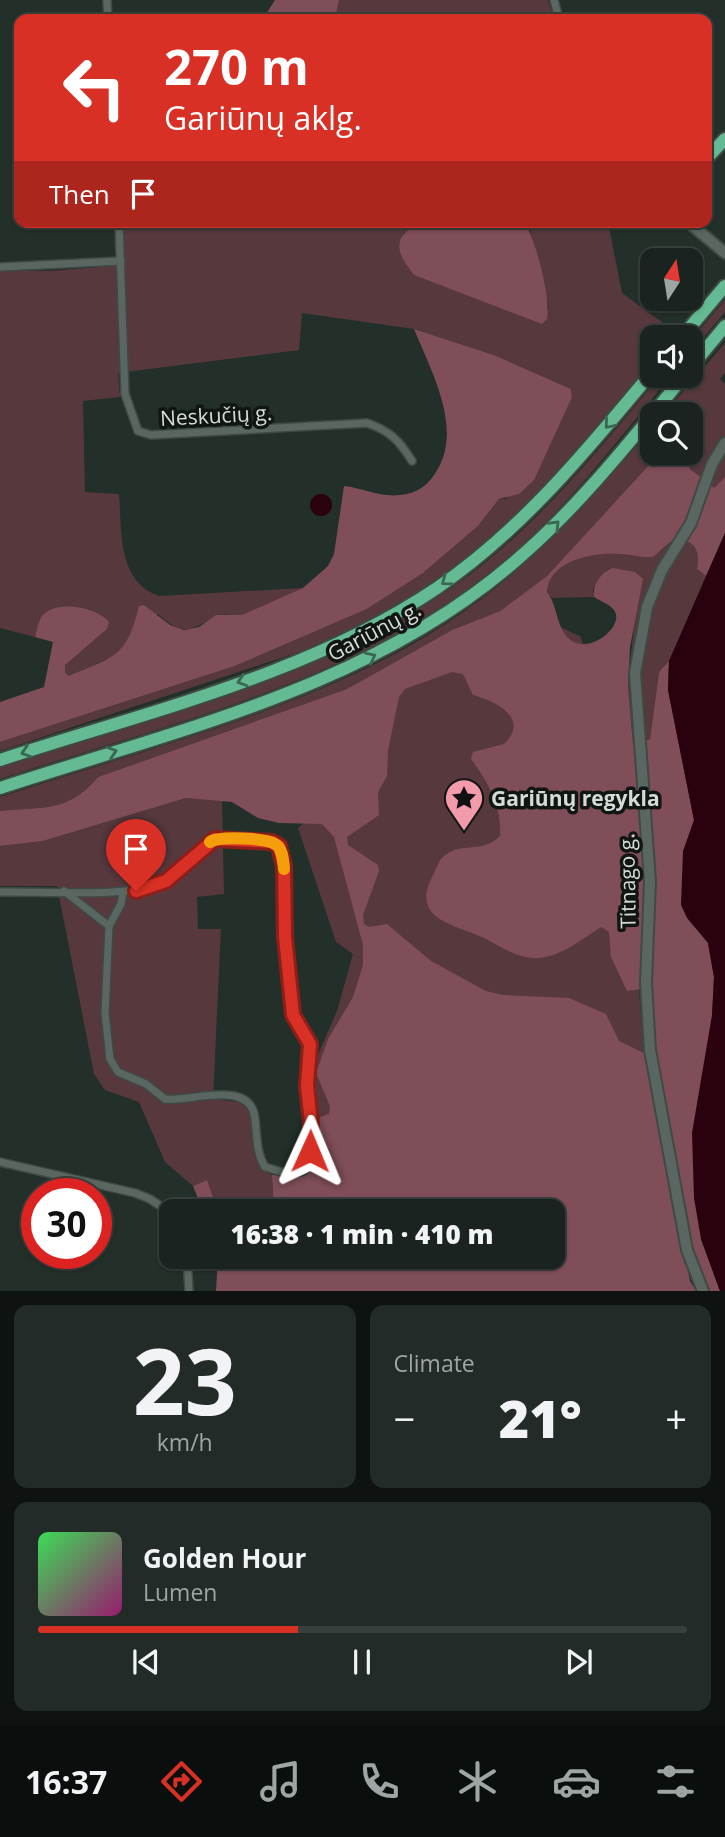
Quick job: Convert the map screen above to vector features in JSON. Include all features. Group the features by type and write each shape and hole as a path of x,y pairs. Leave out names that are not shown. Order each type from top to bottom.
{"highway":[{"path":"712,153 725,139"},
{"path":"692,325 724,287"},
{"path":"703,353 725,326"},
{"name":"Gariūnų g.","path":"0,760 299,660 369,629 405,608 472,562 524,517 640,387"},
{"name":"Gariūnų g.","path":"0,788 300,689 404,640 486,585 547,533 674,388"}],"street":[{"path":"0,267 121,261 119,228"},
{"path":"695,228 725,253"},
{"name":"Neskučių g.","path":"121,261 125,394 138,431 151,435 367,423 386,430 398,439 412,461"},
{"name":"Titnago g.","path":"703,1291 687,1250 649,1040 646,983 650,881 635,673 647,607 662,570 694,516 712,464 725,443"},
{"path":"0,891 123,892 151,888 166,881 215,839 272,842 279,846 284,866 285,937 293,1015 310,1044 307,1086 311,1122 310,1151 304,1171 289,1174 265,1167 258,1148 254,1110 243,1098 218,1095 165,1098 114,1067 106,1038 108,926 121,904 123,892"},
{"path":"64,891 108,926"},
{"path":"0,1162 135,1194 159,1204"},
{"path":"188,1269 189,1291"}],"shaded area":[{"path":"275,0 339,0 336,14 266,14"},
{"path":"339,0 548,0 552,14 336,14"},
{"path":"123,228 410,228 403,234 549,309 528,228 609,228 622,293 640,306 640,312 648,312 666,325 640,325 640,374 549,481 489,540 465,560 413,595 302,651 0,751 0,742 235,666 367,609 423,573 478,526 499,499 506,499 572,397 571,389 494,355 414,329 302,313 299,350 118,373 120,397 83,401 85,492 119,494 124,553 135,579 145,589 159,596 303,588 251,613 221,615 189,629 176,627 158,614 133,629 127,645 113,656 69,676 64,673 64,665 107,629 40,618 35,637 0,628 0,270 50,271 125,265"},
{"path":"411,228 528,228 541,269 547,298 547,319 542,324 414,275 401,255 399,244"},
{"path":"725,300 725,312 703,338 703,326"},
{"path":"414,329 494,355 571,389 572,397 534,480 519,494 499,499 478,526 423,573 367,609 235,666 0,742 0,702 44,687 53,642 35,637 42,616 48,611 66,606 76,607 95,612 109,622 107,629 65,665 65,673 69,676 108,659 123,646 139,606 144,605 170,625 184,630 199,627 216,615 242,615 303,588 328,566 334,554 344,486 398,495 416,491 427,483 444,455 446,419 436,381"},
{"path":"725,343 725,373 720,379 725,384 725,477 714,489 693,472 690,465 703,465 703,402 674,402 686,388 703,388 703,369"},
{"path":"650,388 661,388 650,402 640,402 640,414 595,468 534,534 456,597 396,634 334,665 268,692 0,779 0,768 254,686 376,633 433,600 486,562 578,473"},
{"path":"640,442 640,465 649,465 547,576 500,611 452,630 347,689 98,777 65,803 42,808 0,811 0,797 230,724 343,679 397,653 477,603 505,581 557,533"},
{"path":"649,465 690,465 690,469 714,488 725,477 725,533 706,576 697,569 698,556 694,547 674,539 653,557 608,554 574,561 555,573 547,592 567,637 580,644 589,644 605,636 615,622 613,609 594,597 594,588 601,576 613,568 635,572 643,579 630,647 628,686 633,744 650,739 659,672 669,661 668,690 694,820 689,838 714,977 701,1239 720,1291 710,1291 699,1269 691,1239 655,1048 651,988 627,991 611,957 609,932 601,927 579,942 547,957 524,957 439,919 431,912 427,903 427,891 442,858 456,850 493,842 500,836 499,815 493,795 471,759 473,752 504,744 514,726 507,712 500,706 473,695 463,674 452,672 405,689 399,697 388,751 387,776 378,792 379,815 347,837 348,845 378,865 379,871 363,915 364,924 369,927 387,924 431,961 486,991 503,995 569,998 606,1014 619,1041 644,1053 690,1281 696,1291 216,1291 217,1269 565,1269 565,1199 273,1199 272,1175 301,1177 310,1169 315,1119 329,1114 330,1106 316,1073 328,1039 353,997 363,965 363,945 334,837 322,824 279,823 258,818 232,802 186,798 43,841 0,846 0,811 42,808 65,803 98,777 347,689 452,630 500,611 547,576"},
{"path":"321,494 331,501 332,505 325,515 321,516 311,509 310,505 317,495"},
{"path":"725,533 725,1291 720,1291 701,1239 694,1198 692,1133 712,1015 714,977 708,943 687,918 681,905 683,851 694,820 668,690 669,661"},
{"path":"674,539 694,547 698,556 697,569 706,576 669,661 659,672 650,739 633,745 628,686 635,615 607,570 593,589 594,597 552,598 547,592 555,573 574,560 608,553 652,554 661,551"},
{"path":"549,622 580,636 589,658 627,990 639,990 644,1053 635,1049 565,1226 565,1199 508,1199 319,1148 313,1066 337,1011 353,954 336,942 298,828 319,809 318,724"},
{"path":"186,798 222,800 224,894 197,897 198,929 221,929 213,1099 239,1102 248,1109 255,1155 258,1163 272,1175 273,1199 214,1199 207,1180 193,1186 165,1162 139,1102 105,1090 94,1074 57,886 0,886 0,846 43,841"},
{"path":"207,1180 214,1199 198,1199 193,1186"}],"slow traffic":[{"path":"210,842 222,838 272,842 279,846 284,869"}],"place":[{"name":"Gariūnų regykla","path":"464,832"}],"route":[{"path":"136,891 166,881 195,859 215,839 272,842 279,846 284,866 285,937 293,1015 310,1044 307,1086 311,1122 310,1151"}]}
